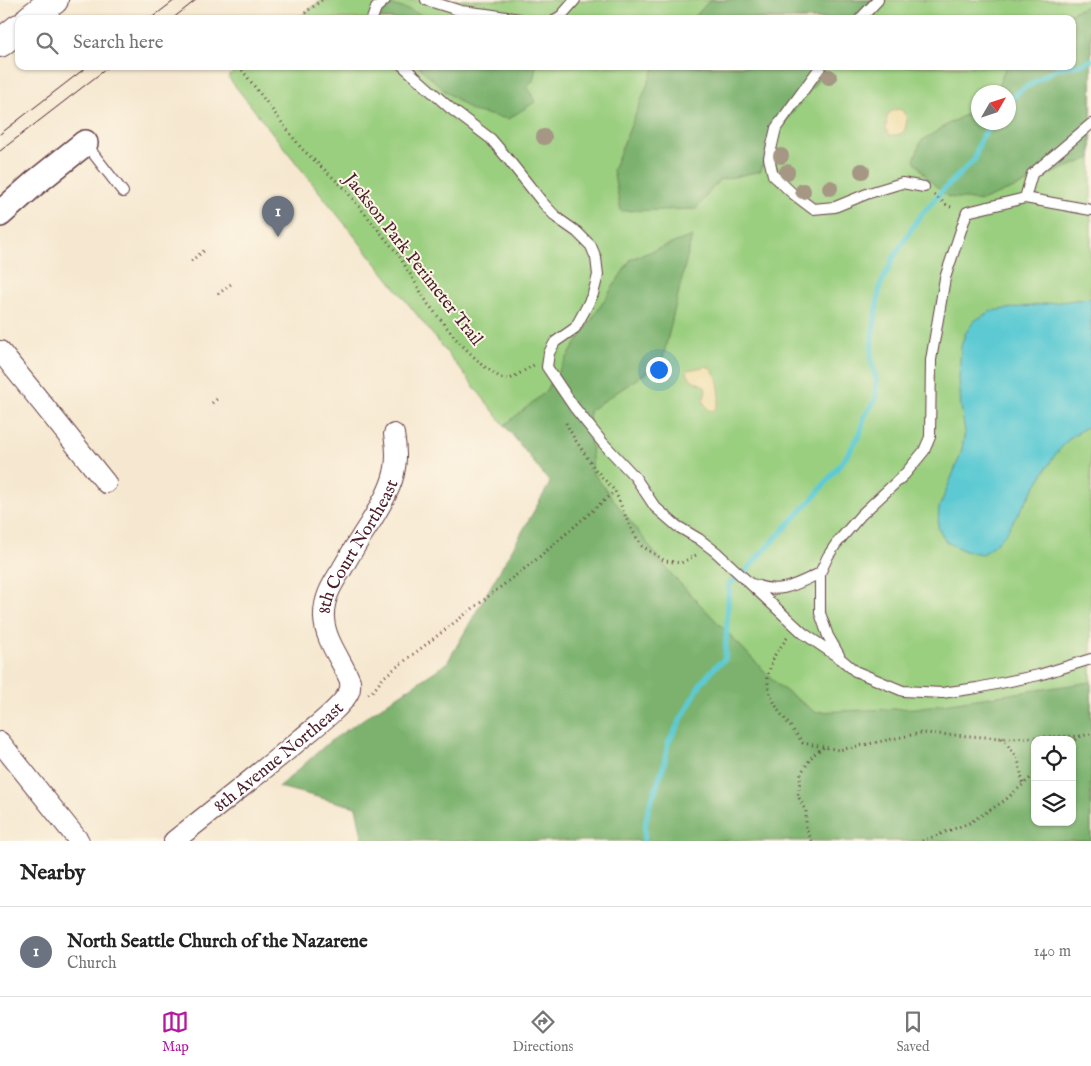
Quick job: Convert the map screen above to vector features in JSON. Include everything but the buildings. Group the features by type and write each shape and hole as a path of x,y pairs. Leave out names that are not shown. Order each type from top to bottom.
{"highway":[{"path":"35,15 54,0"},
{"path":"0,43 15,31"}],"street":[{"path":"0,214 85,143"},
{"path":"0,351 106,483"},
{"name":"8th Court Northeast","path":"358,690 348,676 329,638 325,626 324,607 334,581 381,504 391,482 396,459 394,434"},
{"name":"8th Avenue Northeast","path":"174,841 313,728 341,702 349,691 358,690"},
{"path":"0,742 79,841"}],"lane":[{"path":"373,15 376,8 385,0"},
{"path":"426,0 461,11 493,15"},
{"path":"562,15 575,0"},
{"path":"864,15 878,0"},
{"path":"407,70 450,108 490,139 557,218 577,232 591,246 596,258 598,275 593,294 575,328 555,342 548,353 547,367 574,407 603,443 635,477 654,507 677,526 700,539 716,552 803,633 855,671 903,691 942,693 1005,683 1091,659"},
{"path":"819,70 776,128 769,158 773,175 792,194 814,209 836,207 869,193 902,183 924,187"},
{"path":"1025,198 1032,174 1091,124"},
{"path":"85,143 123,192"},
{"path":"841,659 828,636 820,612 820,573 836,544 861,515 905,474 924,451 930,437 931,360 945,278 967,212 1025,198 1091,210"},
{"path":"748,583 763,589 780,589 797,584 820,573"}],"path":[{"path":"302,15 322,0"},
{"name":"Jackson Park Perimeter Trail","path":"242,70 301,148 343,188 398,254 428,304 457,340 481,364 501,378 510,379 534,365"},
{"path":"191,261 205,250"},
{"path":"218,294 231,284"},
{"path":"212,403 217,399"},
{"path":"563,416 574,438 594,469 615,492 630,527 642,546 665,561 681,563"},
{"path":"358,690 370,693 385,676 537,559 615,492"},
{"path":"792,633 774,656 767,678 770,694 778,710 803,743 839,750 921,733 1001,738 1081,736 1091,734"},
{"path":"1076,740 1081,736"},
{"path":"1001,738 1018,759 1024,784"},
{"path":"812,841 806,828 806,811 798,796 801,773 813,755 824,747"},
{"path":"922,841 969,823 1004,801 1031,778"}],"green space":[{"path":"322,0 1091,0 1091,841 835,841 228,77 236,70 1076,70 1076,15 302,15"},
{"path":"710,0 872,0 863,15 697,15"},
{"path":"1091,4 1091,158 981,201 948,197 928,179 914,160 921,141 971,112 971,130 1016,130 1016,85 998,85 1004,70 1076,70 1076,15 1066,15"},
{"path":"392,5 421,15 381,15"},
{"path":"422,70 535,70 533,81 527,85 535,102 508,119 472,111 445,91"},
{"path":"653,70 824,70 769,142 761,171 719,180 696,209 621,211 613,170"},
{"path":"692,236 662,362 589,411 593,473 671,574 779,686 815,712 916,708 1091,682 1091,841 363,841 356,807 279,787 329,742 447,663 550,483 505,425 544,393 631,259"}],"sand":[{"path":"897,109 902,110 907,118 906,126 903,132 898,135 889,135 886,129 887,115"},
{"path":"707,366 714,372 719,388 718,403 712,411 706,407 703,400 706,389 704,386 693,381 687,373 688,370"}],"water":[{"path":"1091,298 1091,424 1071,437 1055,455 1004,536 983,554 965,551 946,542 938,527 939,508 961,454 965,432 959,377 961,347 965,334 974,321 991,311"}],"waterway":[{"path":"1076,65 1091,60"},
{"path":"1016,94 1054,70"},
{"path":"644,841 648,810 664,765 668,743 701,683 725,659 729,584 745,573 815,496 846,457 860,434 864,417 876,399 876,379 871,359 872,338 880,286 894,257 917,220 943,190 975,159 981,139 987,130"}],"tram line":[{"path":"155,15 175,0"},
{"path":"177,15 196,0"},
{"path":"0,134 83,70"},
{"path":"0,151 105,70"}],"place":[{"name":"North Seattle Church of the Nazarene","path":"278,237"}]}
